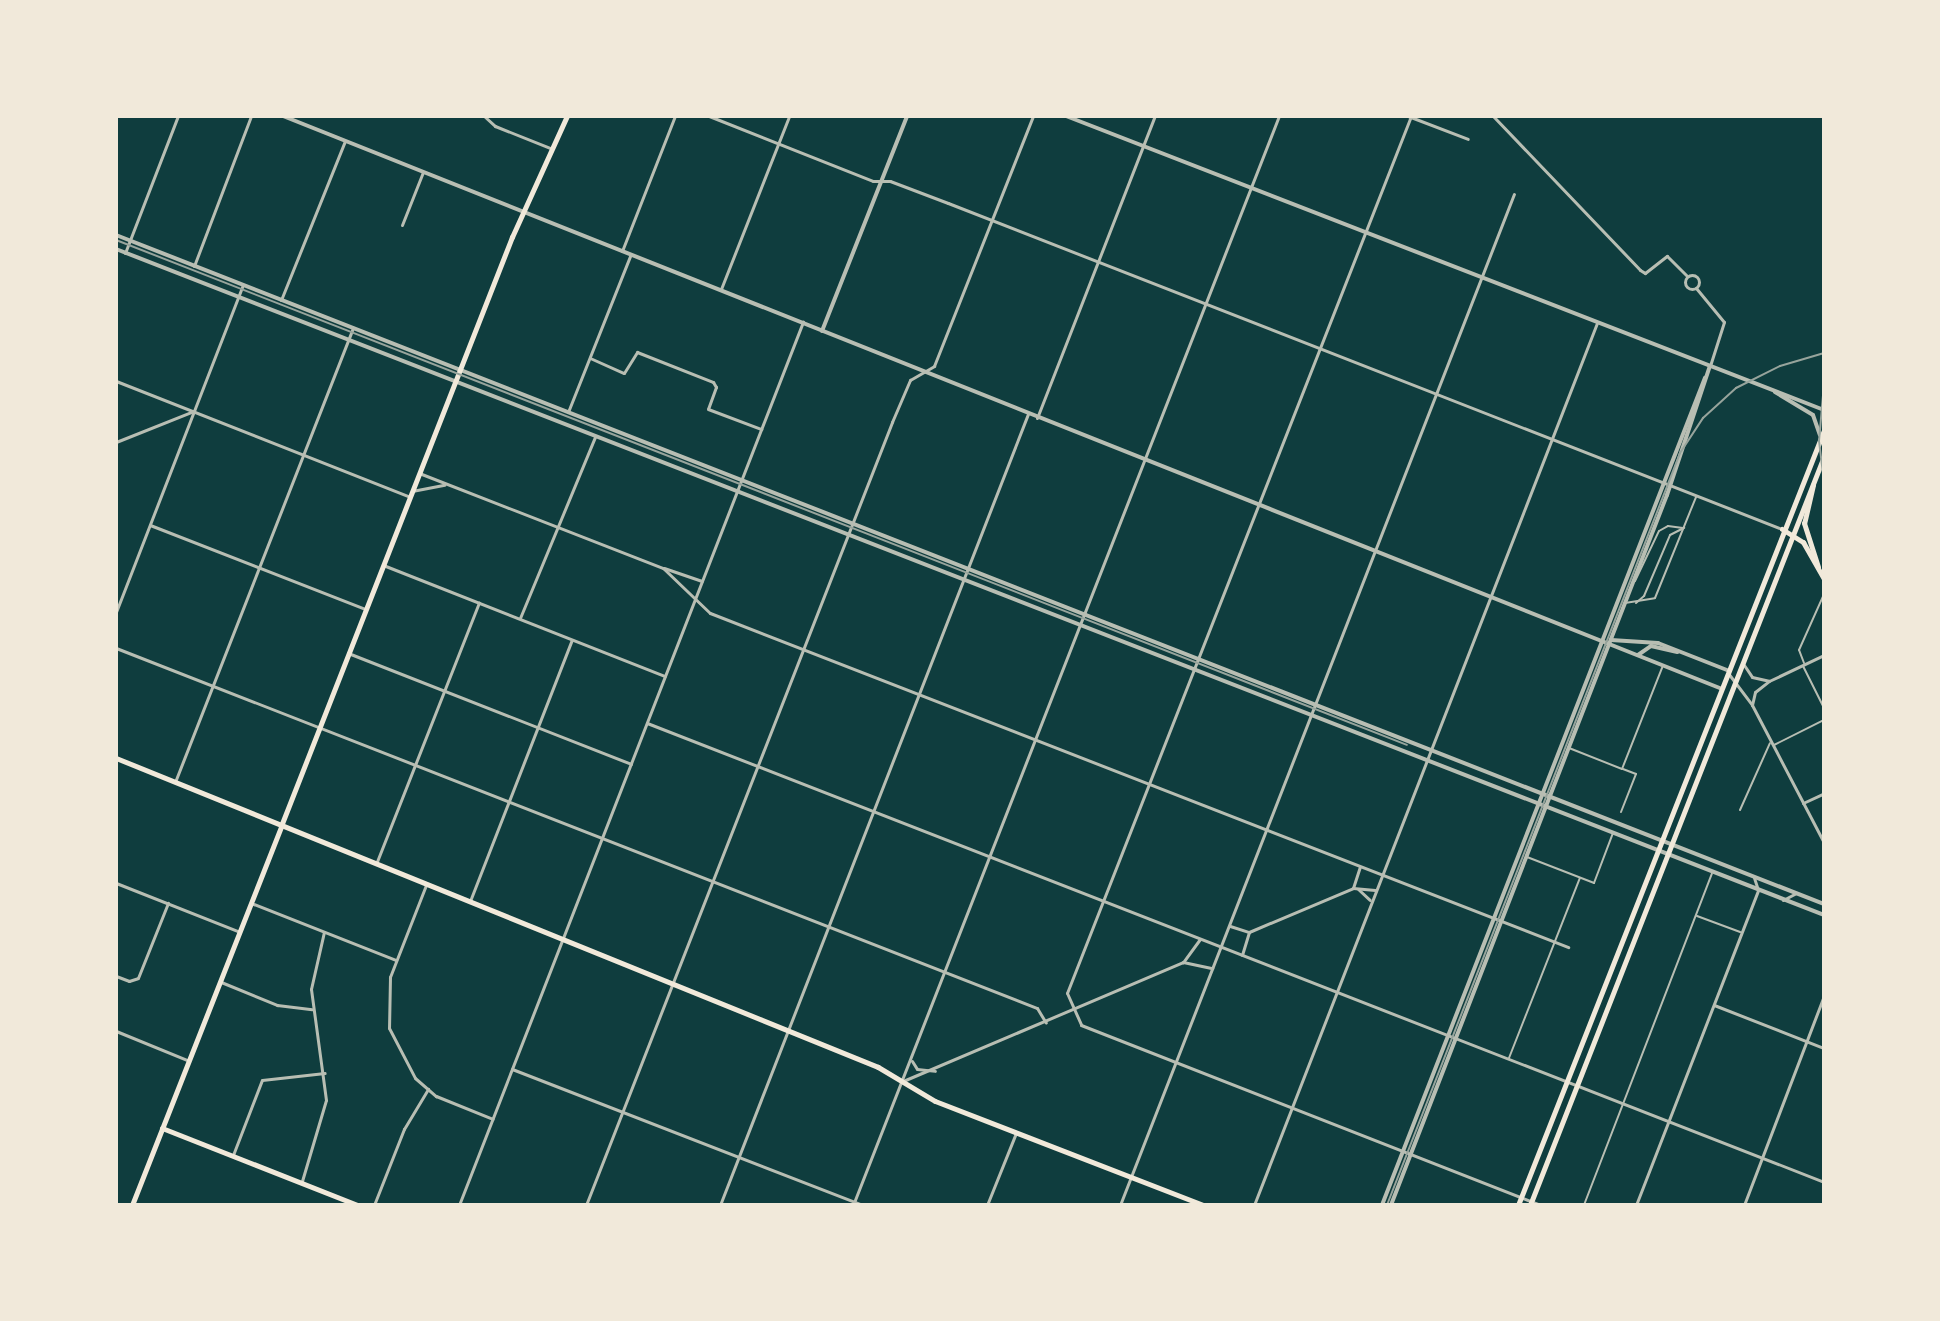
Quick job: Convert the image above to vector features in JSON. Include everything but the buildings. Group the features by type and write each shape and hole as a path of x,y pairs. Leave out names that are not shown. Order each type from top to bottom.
{"main road":[{"path":"132,1205 455,382 567,116"},
{"path":"1518,1205 1782,529 1824,430"},
{"path":"1531,1203 1791,533 1824,456"},
{"path":"1813,480 1804,523 1818,567"},
{"path":"1782,529 1803,542 1824,579"},
{"path":"116,758 787,1031 903,1081 922,1094 1016,1133 1203,1205"},
{"path":"162,1128 357,1205"}],"street":[{"path":"125,253 178,116"},
{"path":"194,266 251,116"},
{"path":"283,116 721,289 923,373 1610,641 1663,666 1720,688 1733,684"},
{"path":"484,116 495,126 554,150"},
{"path":"622,251 675,116"},
{"path":"709,116 992,220 1782,529"},
{"path":"721,289 789,116"},
{"path":"822,331 907,116"},
{"path":"586,1205 910,380 934,366 1033,116"},
{"path":"1066,116 1824,410"},
{"path":"1037,418 1155,116"},
{"path":"854,1204 1279,116"},
{"path":"1468,139 1410,116 1067,993 1081,1025 1541,1205"},
{"path":"1391,1205 1670,486 1724,322 1696,288 1697,277 1687,276 1667,256 1645,273 1640,270 1493,116"},
{"path":"281,300 345,141"},
{"path":"402,225 423,172"},
{"path":"1120,1205 1514,194"},
{"path":"116,235 1824,904"},
{"path":"116,249 1824,915"},
{"path":"568,412 631,254"},
{"path":"1687,276 1686,287 1696,288"},
{"path":"116,612 243,285"},
{"path":"459,1205 803,322"},
{"path":"1254,1205 1597,323"},
{"path":"175,782 353,328"},
{"path":"590,358 624,373 637,352 713,382 716,387 708,409 761,429"},
{"path":"1382,1205 1662,483 1707,376"},
{"path":"116,381 411,494 448,484"},
{"path":"1773,390 1813,415 1821,438"},
{"path":"116,442 141,437 194,411"},
{"path":"720,1205 1028,414"},
{"path":"520,619 595,437"},
{"path":"419,473 702,581"},
{"path":"150,525 366,609"},
{"path":"383,565 665,676"},
{"path":"663,568 710,613 1568,947"},
{"path":"376,865 479,603"},
{"path":"470,902 572,640"},
{"path":"1610,641 1650,641 1727,670 1733,684 1752,705 1824,843"},
{"path":"1638,655 1651,646 1684,652"},
{"path":"116,648 1037,1008 1046,1023"},
{"path":"348,653 631,764"},
{"path":"1752,705 1755,692 1769,681 1824,655"},
{"path":"1743,660 1748,674 1769,681"},
{"path":"647,723 1824,1182"},
{"path":"1803,803 1824,793"},
{"path":"1356,889 1360,867"},
{"path":"1636,1205 1758,890 1751,875"},
{"path":"116,883 240,932"},
{"path":"426,885 387,991 389,1028 405,1066 428,1089 493,1119"},
{"path":"1229,925 1249,932 1356,889 1375,890"},
{"path":"1356,889 1371,901"},
{"path":"1783,900 1796,893"},
{"path":"116,976 133,982 138,978 168,903"},
{"path":"251,903 396,960"},
{"path":"301,1182 325,1112 325,1073 312,1009 314,969 324,932"},
{"path":"1242,955 1249,932"},
{"path":"903,1081 935,1071 1183,962 1200,939"},
{"path":"1183,962 1212,968"},
{"path":"220,982 277,1005 312,1009"},
{"path":"1744,1205 1824,996"},
{"path":"1714,1005 1824,1048"},
{"path":"116,1031 189,1061"},
{"path":"911,1059 917,1069 935,1071"},
{"path":"512,1069 862,1205"},
{"path":"233,1155 262,1080 325,1073"},
{"path":"922,1076 922,1094"},
{"path":"374,1205 404,1129 428,1089"},
{"path":"987,1205 1016,1133"}],"lane":[{"path":"1624,603 1635,604 1655,598 1697,496"},
{"path":"1632,583 1659,531 1668,526 1684,528"},
{"path":"1635,604 1644,596 1670,535 1684,528"},
{"path":"1824,594 1799,650 1824,708"},
{"path":"1622,769 1663,666"},
{"path":"1740,810 1772,744 1824,720"},
{"path":"1568,748 1636,774 1621,812"},
{"path":"1526,856 1594,883 1613,833"},
{"path":"1584,1205 1713,872"},
{"path":"1509,1059 1580,878"},
{"path":"1696,915 1742,933"}],"tram line":[{"path":"116,240 1407,745"}],"railway":[{"path":"1387,1205 1680,453 1703,418 1736,388 1780,366 1824,353"},
{"path":"1824,384 1819,441 1824,482"}]}
